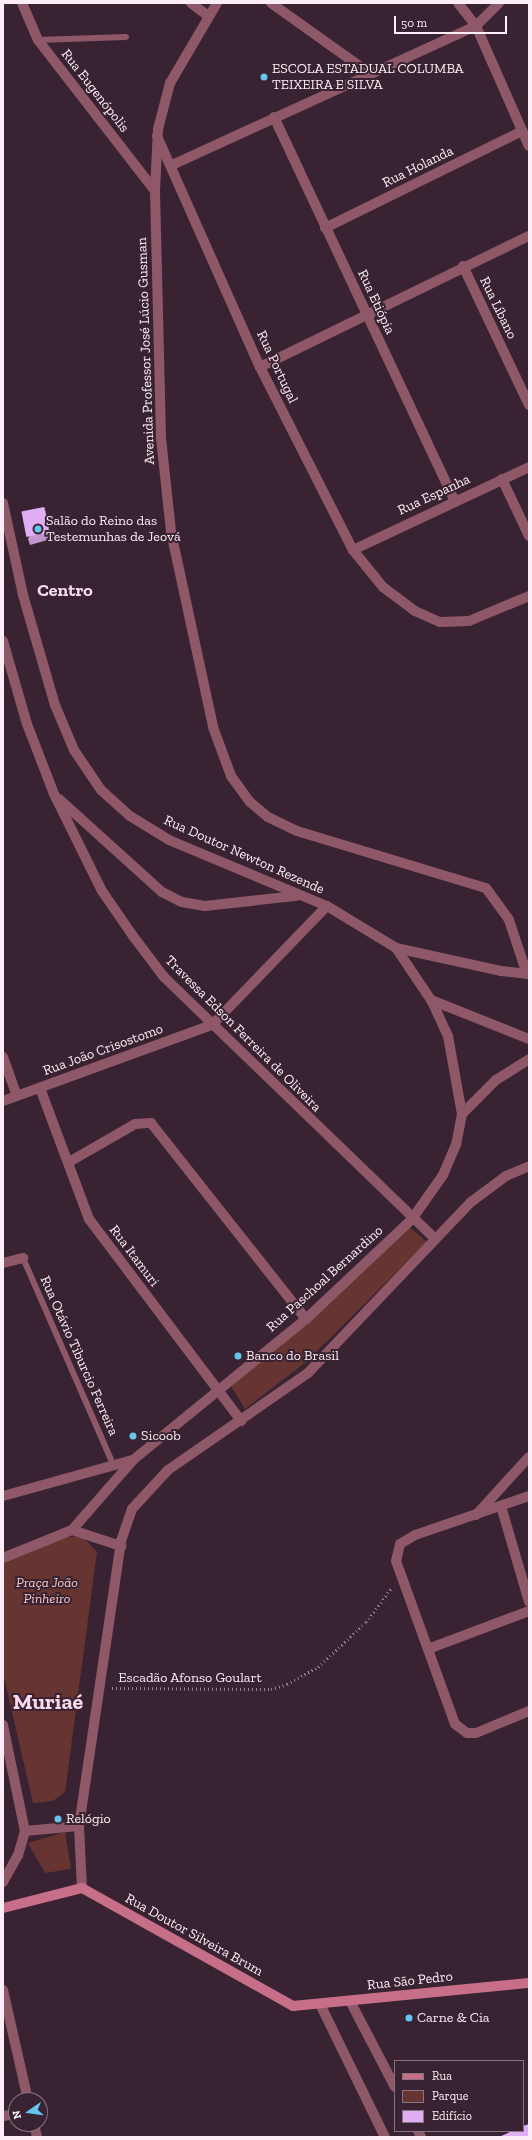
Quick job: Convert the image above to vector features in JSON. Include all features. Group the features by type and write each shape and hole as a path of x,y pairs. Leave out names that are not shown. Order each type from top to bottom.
{"street":[{"name":"Rua Eugenópolis","path":"22,3 38,40 155,191"},
{"path":"191,3 208,16"},
{"path":"157,136 170,83 217,3"},
{"path":"271,3 369,73"},
{"path":"458,3 476,26 529,146"},
{"path":"172,165 369,73 476,26 499,3"},
{"name":"Rua Etiópia","path":"274,117 454,500"},
{"name":"Rua Holanda","path":"325,228 522,131"},
{"name":"Rua Portugal","path":"157,136 172,165 260,366 352,550 383,587 415,611 440,622 469,621 529,596"},
{"name":"Avenida Professor José Lúcio Gusman","path":"157,136 155,191 161,438 171,532 194,650 213,727 231,776 250,802 268,817 297,831 486,888 509,920 528,974"},
{"path":"260,366 367,316 462,266 529,236"},
{"name":"Rua Líbano","path":"462,266 529,405"},
{"name":"Rua Espanha","path":"352,550 454,500 529,467"},
{"path":"502,480 529,536"},
{"name":"Rua Doutor Newton Rezende","path":"3,503 23,595 55,705 74,750 101,790 130,816 169,840 296,896 327,906 396,948"},
{"name":"Travessa Edson Ferreira de Oliveira","path":"3,641 27,724 54,794 102,891 133,936 164,977 434,1239"},
{"path":"54,794 156,887 182,902 205,906 296,896"},
{"path":"212,1025 327,906"},
{"path":"396,948 528,974"},
{"path":"396,948 431,1000 448,1036 462,1114"},
{"path":"431,1000 529,1039"},
{"name":"Rua João Crisostomo","path":"3,1101 212,1025"},
{"path":"3,1057 17,1096"},
{"path":"462,1114 496,1080 529,1059"},
{"name":"Rua Itamuri","path":"40,1088 69,1162 88,1219 241,1421"},
{"name":"Rua Paschoal Bernardino","path":"3,1496 113,1464 133,1460 217,1389 306,1318 412,1219 443,1175 456,1145 462,1114"},
{"path":"69,1162 144,1121 152,1123 306,1318"},
{"path":"3,1908 82,1888 79,1826 101,1688 120,1546 125,1524 142,1494 168,1470 241,1421 308,1373 434,1239 471,1202 506,1176 529,1166"},
{"path":"3,1263 23,1258"},
{"path":"475,1516 529,1457"},
{"path":"3,1558 72,1530 133,1460"},
{"path":"529,1496 475,1516 415,1535 400,1544 397,1552 400,1575 428,1648 446,1708 455,1724 467,1733 486,1728 529,1711"},
{"path":"501,1506 529,1602"},
{"path":"72,1530 120,1546"},
{"path":"428,1648 529,1611"},
{"path":"3,1725 25,1831 18,1855 3,1882"},
{"path":"25,1831 79,1826"},
{"name":"Rua Doutor Silveira Brum","path":"82,1888 293,2006"},
{"name":"Rua São Pedro","path":"293,2006 529,1983"},
{"path":"3,1990 5,2010 26,2092"},
{"path":"350,2001 394,2085"},
{"path":"320,2004 385,2137"}],"lane":[{"path":"38,40 126,37"},
{"name":"Rua Otávio Tiburcio Ferreira","path":"23,1258 113,1464"}],"path":[{"name":"Escadão Afonso Goulart","path":"101,1688 271,1689 287,1684 318,1667 366,1622 400,1575"}],"green space":[{"path":"409,1227 427,1242 306,1362 245,1409 231,1386"},
{"name":"Praça João Pinheiro","path":"82,1536 97,1552 65,1792 53,1801 33,1803 3,1673 3,1559 67,1537"},
{"path":"65,1832 71,1869 45,1873 28,1843"}],"building":[{"name":"Salão do Reino das Testemunhas de Jeová","path":"44,507 49,533 26,537 21,511"},
{"path":"529,2124 529,2137 499,2137 510,2132 524,2132 524,2126"}],"place":[{"name":"ESCOLA ESTADUAL COLUMBA TEIXEIRA E SILVA","path":"264,77"},
{"name":"Salão do Reino das Testemunhas de Jeová","path":"38,529"},
{"name":"Banco do Brasil","path":"238,1356"},
{"name":"Sicoob","path":"133,1436"},
{"name":"Relógio","path":"58,1819"},
{"name":"Carne & Cia","path":"409,2018"}],"district":[{"name":"Centro","path":"65,590"},
{"name":"Muriaé","path":"48,1702"}]}
